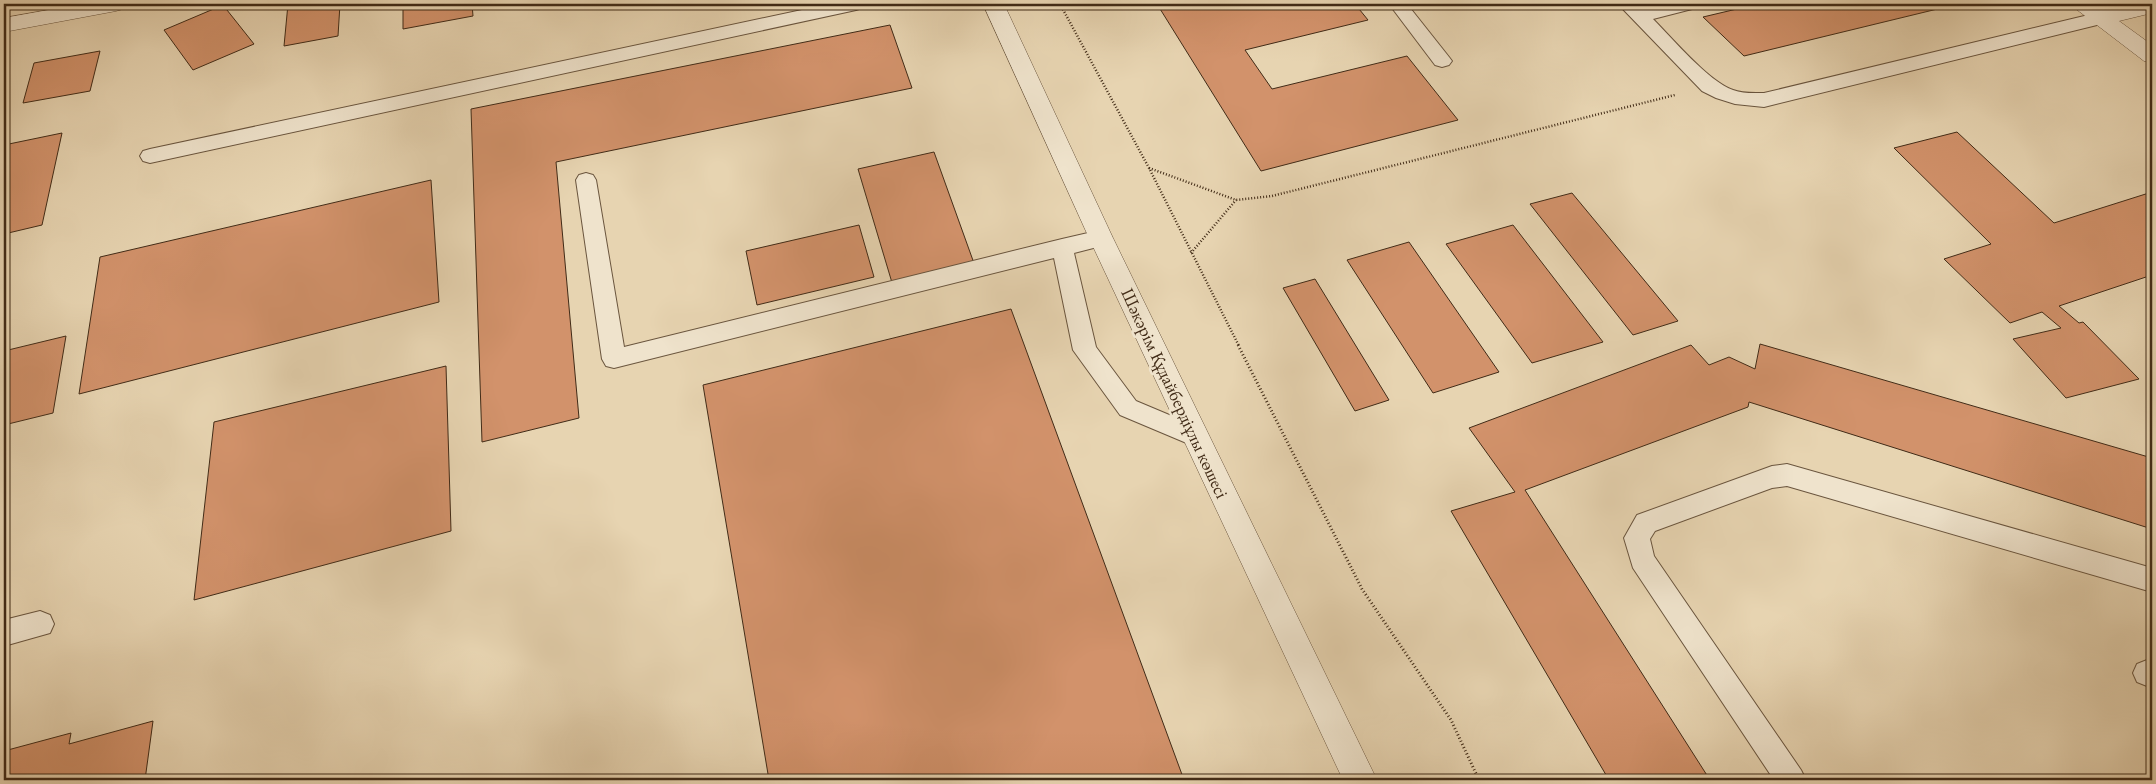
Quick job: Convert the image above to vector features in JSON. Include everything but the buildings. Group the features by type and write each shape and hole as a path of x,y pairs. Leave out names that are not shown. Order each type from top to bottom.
{"street":[{"path":"4,25 116,4"},
{"name":"Шәкәрім Құдайбердіұлы көшесі","path":"993,4 1101,238 1360,780"},
{"path":"2083,4 2152,56"},
{"path":"2101,18 2152,6"}],"lane":[{"path":"150,156 856,4"},
{"path":"1398,4 1442,61"},
{"path":"1634,10 1690,4"},
{"path":"1634,10 1709,86 1724,95 1742,100 1764,100 2101,18"},
{"path":"586,180 614,359 1101,238"},
{"path":"1062,247 1085,350 1128,408 1196,437"},
{"path":"1791,780 1642,560 1637,538 1646,523 1772,477 1788,475 2152,580"},
{"path":"4,633 40,624"}],"path":[{"path":"1060,4 1149,168 1362,589 1451,720 1479,780"},
{"path":"1149,168 1236,200 1272,196 1709,86"},
{"path":"1191,253 1236,200"}]}
